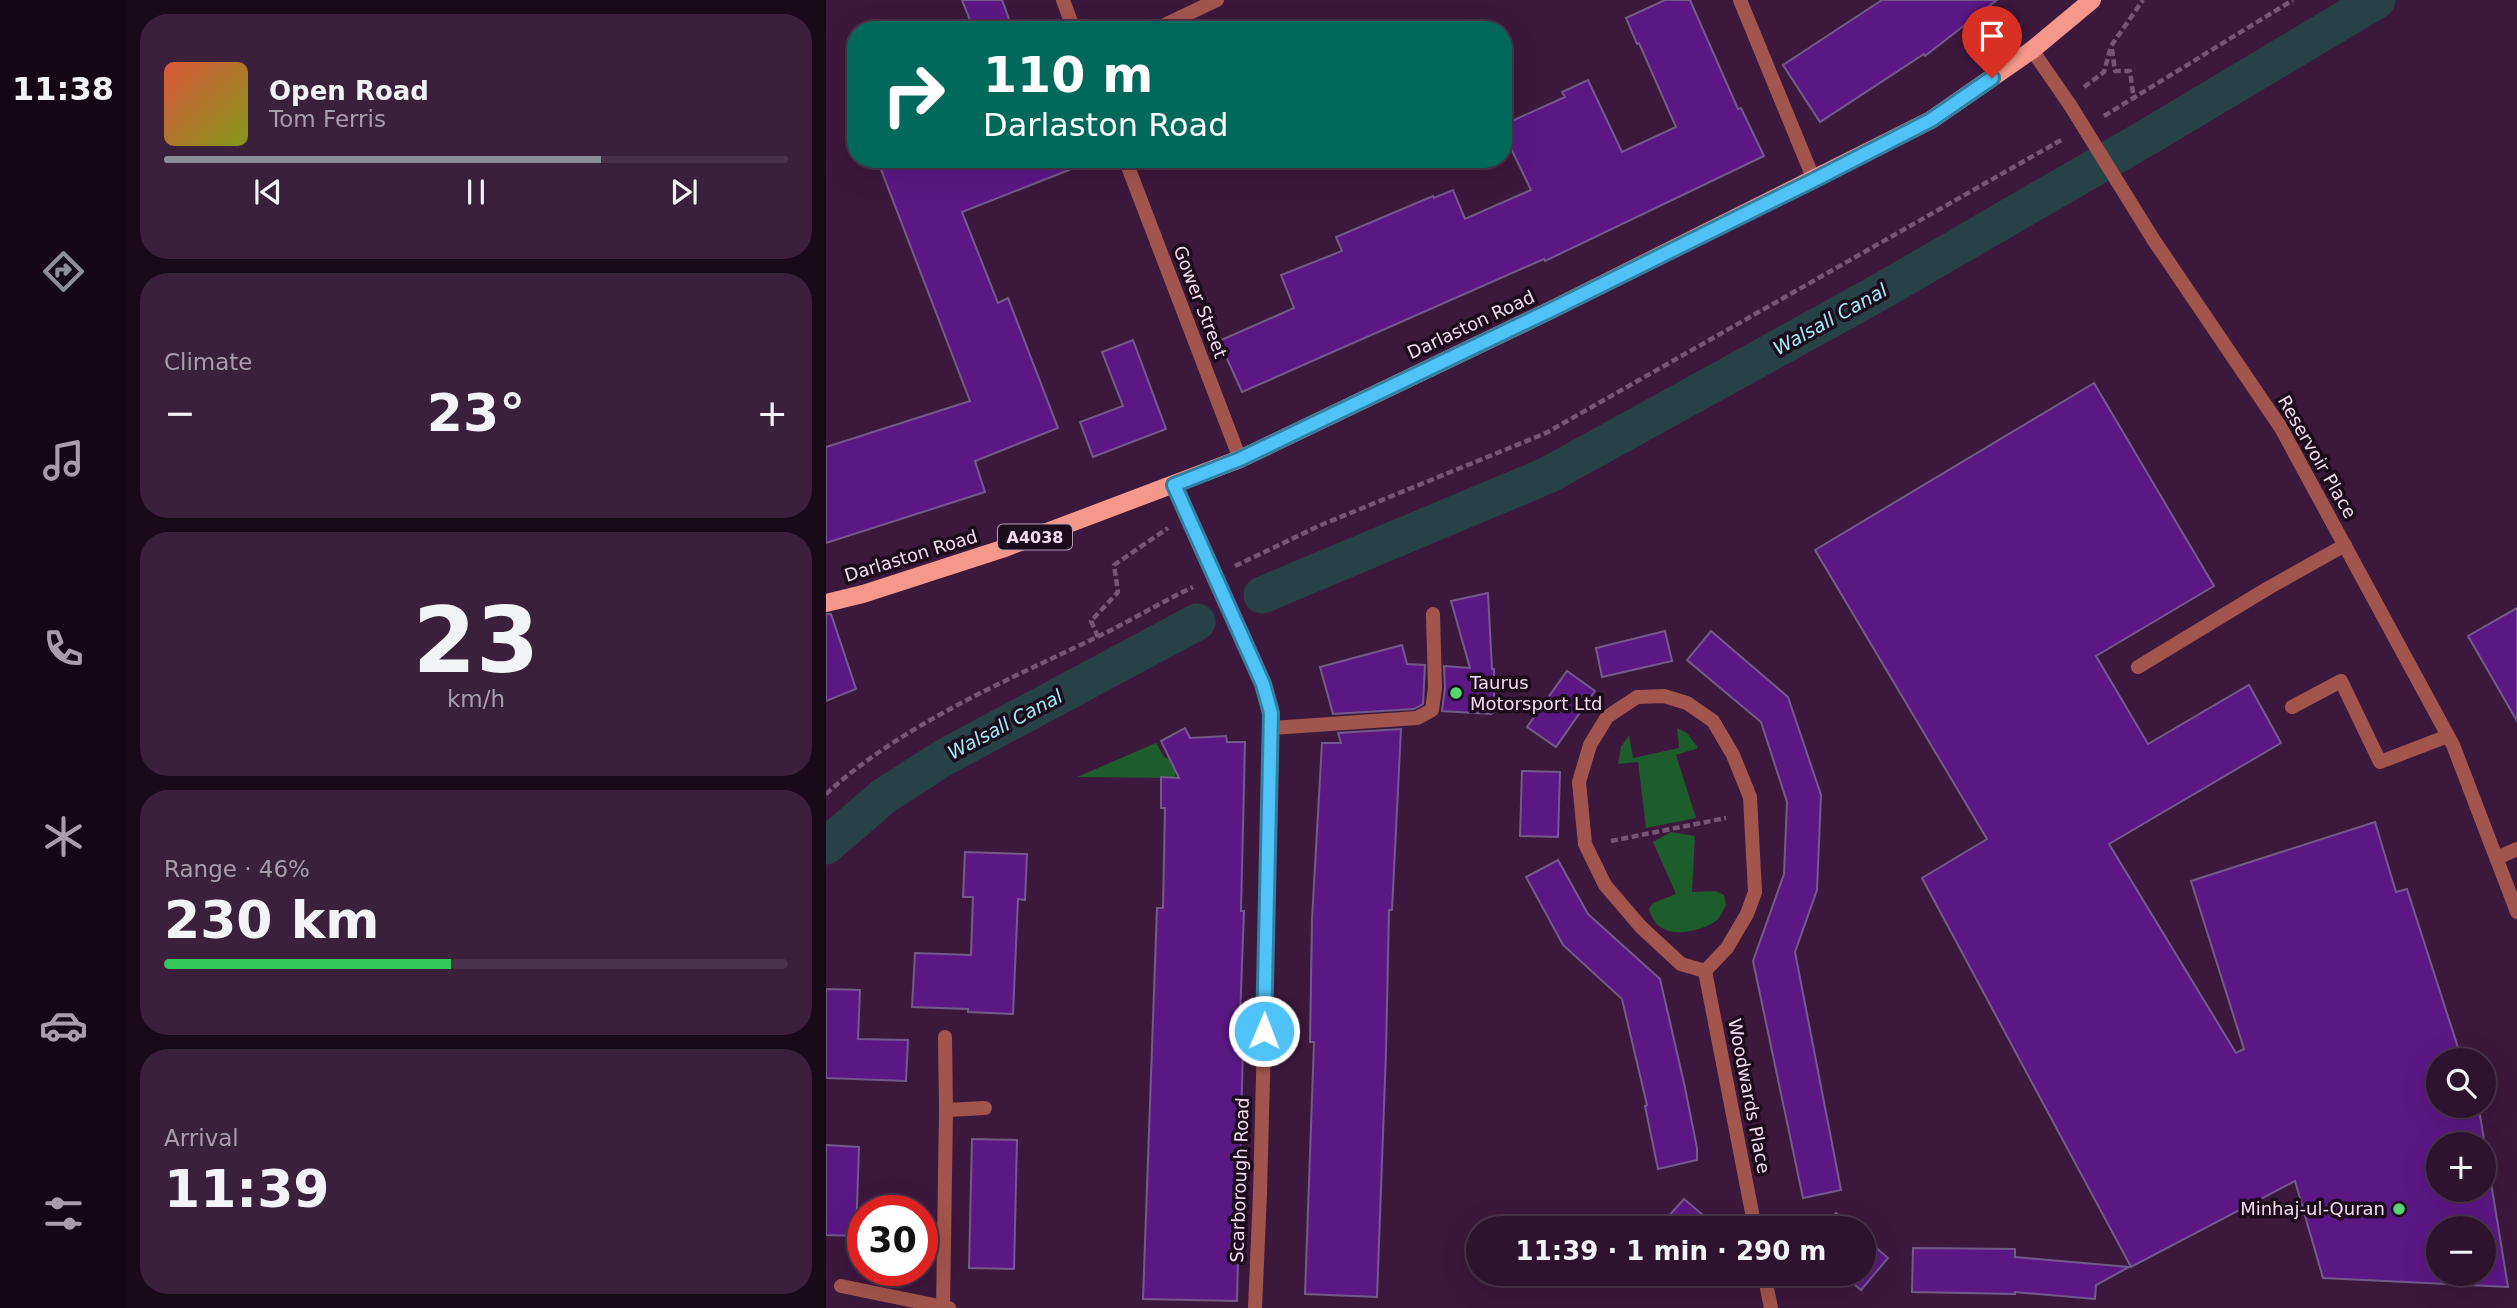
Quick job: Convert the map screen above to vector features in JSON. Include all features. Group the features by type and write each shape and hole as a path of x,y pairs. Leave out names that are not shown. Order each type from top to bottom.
{"main road":[{"name":"Darlaston Road","path":"826,603 1002,550 1240,459 1566,303 1931,120 2032,50 2092,0"}],"street":[{"path":"1062,0 1070,21"},
{"path":"1173,21 1217,0"},
{"path":"1740,0 1814,180"},
{"name":"Reservoir Place","path":"2032,50 2069,101 2152,239 2281,428 2448,736 2514,895 2517,912"},
{"name":"Gower Street","path":"1128,168 1240,459"},
{"name":"Scarborough Road","path":"1174,485 1263,684 1272,728 1255,1308"},
{"path":"2138,667 2345,545"},
{"path":"1272,728 1417,718 1432,710 1435,688 1433,614"},
{"path":"2292,707 2341,681 2380,762 2448,736"},
{"path":"1664,696 1687,703 1713,721 1733,755 1750,797 1755,892 1747,914 1727,948 1705,971 1681,964 1641,927 1605,885 1586,846 1579,782 1590,745 1607,717 1637,697 1664,696"},
{"path":"2497,859 2517,849"},
{"name":"Woodwards Place","path":"1705,971 1753,1216"},
{"path":"943,1308 946,1037"},
{"path":"946,1110 985,1108"},
{"path":"841,1286 952,1308"},
{"path":"1766,1286 1771,1308"}],"path":[{"path":"2069,101 2104,72 2111,46 2143,0"},
{"path":"2101,118 2293,0"},
{"path":"2111,46 2115,71 2130,71 2134,100"},
{"path":"1224,572 1321,525 1546,433 2067,137"},
{"path":"1098,637 1091,621 1118,592 1114,565 1186,515"},
{"path":"826,794 852,770 966,699 1098,637 1200,583"},
{"path":"1586,846 1751,813"}],"green space":[{"path":"1677,728 1687,733 1698,748 1676,755 1696,818 1646,828 1638,762 1618,764 1621,747 1629,735 1633,758 1679,748"},
{"path":"1156,743 1164,757 1176,762 1175,778 1077,777"},
{"path":"1671,832 1695,836 1692,892 1716,891 1724,895 1726,905 1712,924 1675,932 1660,927 1652,917 1649,909 1653,903 1676,894 1653,842"}],"building":[{"path":"962,0 1002,0 1010,21 970,21"},
{"path":"1665,0 1690,0 1738,109 1741,108 1764,156 1545,261 1544,259 1242,392 1219,341 1294,308 1281,275 1342,251 1336,237 1433,196 1434,198 1453,190 1465,219 1531,190 1512,151 1512,121 1565,97 1562,92 1588,80 1622,152 1676,127 1626,18"},
{"path":"1882,0 1997,0 1925,56 1924,54 1820,122 1783,65"},
{"path":"880,168 1074,168 962,212 998,303 1008,298 1058,428 975,461 985,492 826,543 826,447 970,401"},
{"path":"1133,340 1166,429 1093,457 1080,422 1123,406 1102,352"},
{"path":"2094,383 2214,586 2096,656 2148,744 2249,685 2281,743 2109,844 2236,1053 2244,1049 2191,881 2375,822 2396,892 2407,889 2458,1048 2426,1048 2426,1118 2480,1118 2483,1132 2426,1132 2426,1202 2494,1202 2508,1287 2487,1286 2496,1286 2496,1216 2426,1216 2426,1283 2323,1278 2295,1181 2131,1267 1922,878 1987,839 1815,550"},
{"path":"1488,593 1494,669 1494,712 1442,711 1444,666 1470,668 1451,601"},
{"path":"2517,608 2517,721 2468,636"},
{"path":"826,614 831,614 856,689 826,701"},
{"path":"1665,631 1672,661 1602,677 1596,648"},
{"path":"1711,631 1788,697 1821,795 1817,890 1795,952 1841,1190 1803,1198 1753,961 1784,874 1787,802 1761,722 1687,660"},
{"path":"1402,645 1407,664 1425,665 1423,704 1414,709 1333,714 1320,667"},
{"path":"1567,671 1595,691 1556,747 1527,727"},
{"path":"1185,728 1190,738 1226,736 1227,742 1245,742 1241,911 1244,911 1239,1043 1243,1043 1237,1301 1143,1299 1157,908 1163,908 1165,808 1161,808 1161,777 1179,778 1161,741"},
{"path":"1401,729 1392,910 1389,910 1377,1297 1305,1294 1314,1042 1310,1042 1312,919 1322,743 1341,743 1338,733"},
{"path":"1522,771 1560,772 1558,837 1520,836"},
{"path":"965,852 1027,854 1025,900 1018,899 1013,1014 912,1007 915,953 971,955 973,897 963,897"},
{"path":"1558,860 1588,914 1660,979 1684,1083 1697,1160 1658,1169 1645,1106 1647,1105 1622,999 1563,945 1526,877"},
{"path":"826,989 860,990 858,1039 908,1040 906,1081 826,1078"},
{"path":"972,1139 1017,1140 1014,1269 969,1268"},
{"path":"826,1145 859,1147 857,1195 847,1195 847,1236 826,1235"},
{"path":"1684,1199 1704,1216 1669,1216"},
{"path":"1876,1248 1888,1258 1876,1272"},
{"path":"1913,1248 2015,1249 2015,1257 2129,1267 2096,1285 2095,1299 2015,1292 1912,1292"}],"waterway":[{"name":"Walsall Canal","path":"1262,595 1548,475 1878,293 2377,0"},
{"name":"Walsall Canal","path":"826,846 884,796 943,758 1197,622"}],"place":[{"name":"Taurus Motorsport Ltd","path":"1456,693"},
{"name":"Minhaj-ul-Quran","path":"2399,1209"}],"route":[{"path":"1264,1031 1271,713 1263,684 1174,485 1240,459 1814,180 1931,120 1992,78"}]}
